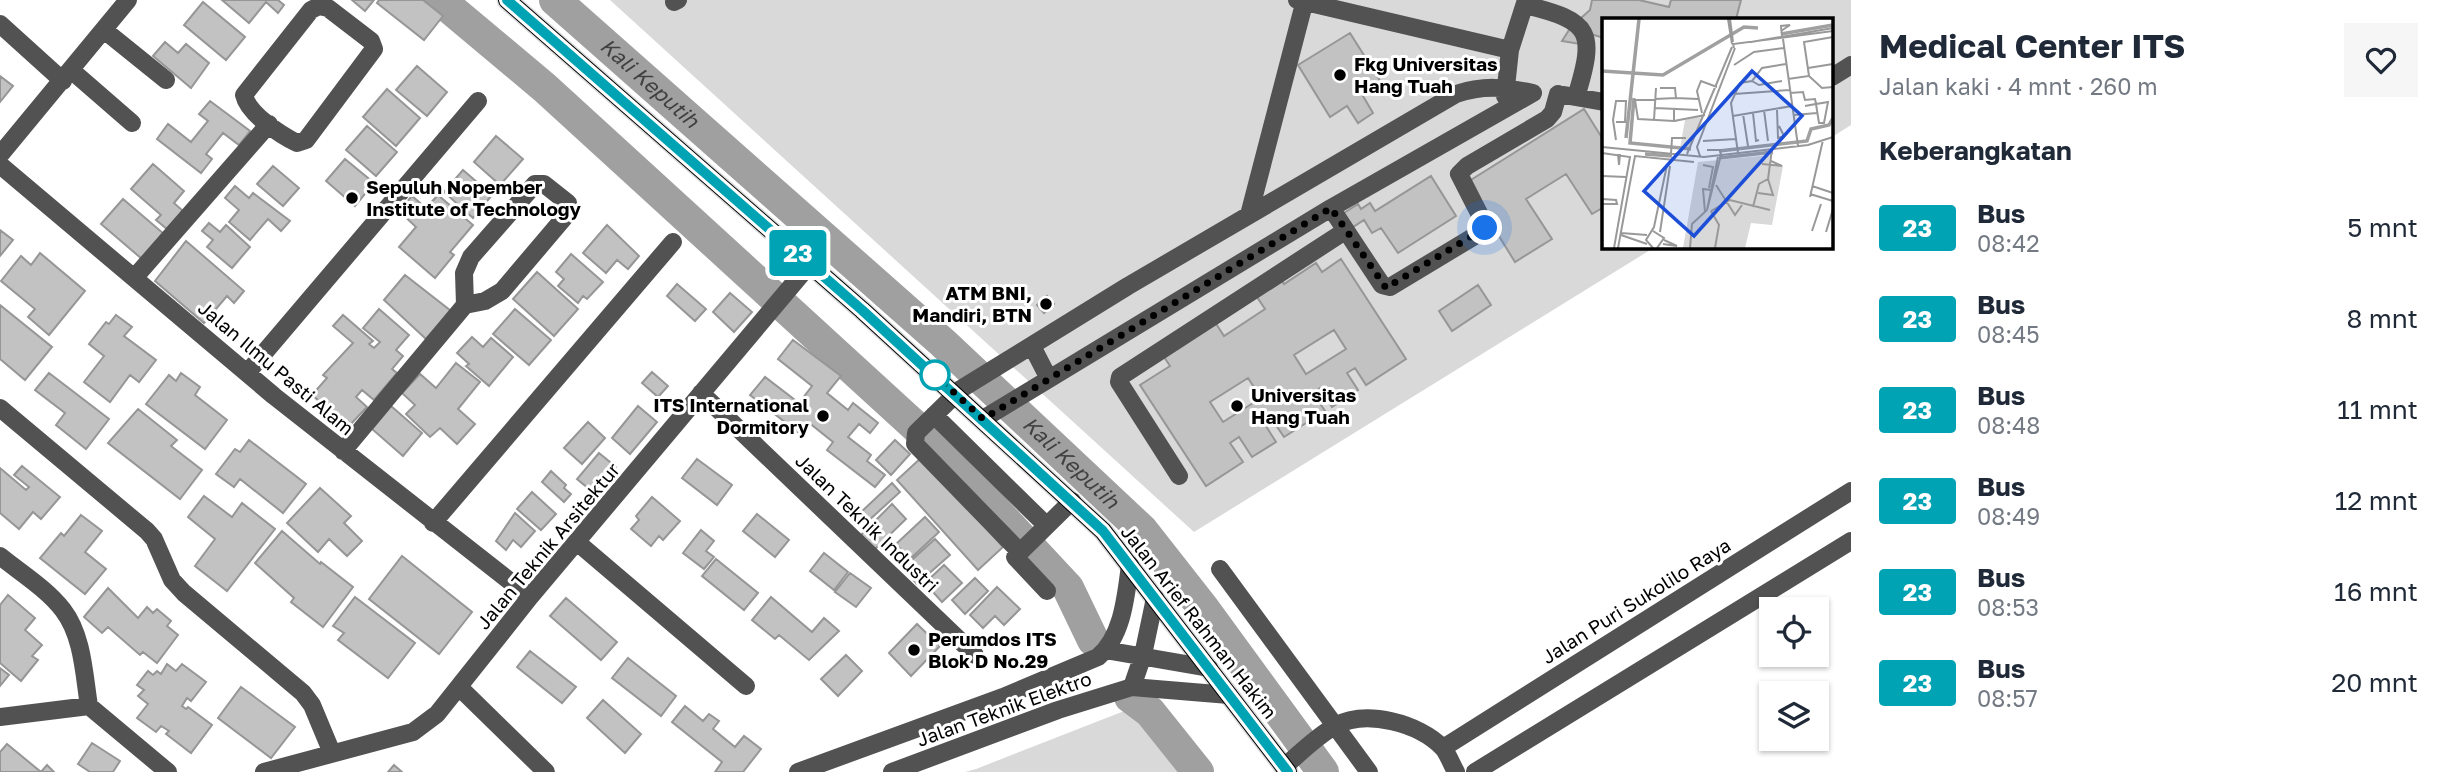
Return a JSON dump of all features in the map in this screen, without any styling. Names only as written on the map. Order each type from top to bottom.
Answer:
[{"type":"main road","name":"Jalan Arief Rahman Hakim","points":[[514,2],[958,391],[1072,501],[1130,565],[1229,695],[1289,765]]},
{"type":"street","points":[[0,155],[128,0]]},
{"type":"street","points":[[1249,215],[1302,1],[1510,50]]},
{"type":"street","points":[[1331,208],[1386,288],[1483,231],[1484,223],[1459,174],[1466,166],[1547,118],[1567,95],[1589,46],[1572,19],[1526,2],[1510,50],[1504,110]]},
{"type":"street","points":[[319,6],[328,8],[372,43],[372,52],[306,140],[294,142],[269,124],[247,103],[245,92],[311,10],[319,6]]},
{"type":"street","points":[[0,24],[132,123]]},
{"type":"street","points":[[104,30],[166,80]]},
{"type":"street","points":[[1834,76],[1851,65]]},
{"type":"street","points":[[1031,539],[915,444],[925,424],[958,391],[1249,215],[1456,94],[1475,88],[1505,87],[1602,102]]},
{"type":"street","points":[[986,417],[1331,208],[1533,93]]},
{"type":"street","points":[[247,373],[478,101]]},
{"type":"street","points":[[135,277],[269,124]]},
{"type":"street","name":"Jalan Ilmu Pasti Alam","points":[[0,165],[247,373],[433,523],[530,597]]},
{"type":"street","points":[[343,451],[465,304],[464,273],[471,257],[535,184],[544,184],[568,203],[569,212],[502,291],[485,301],[465,304]]},
{"type":"street","points":[[1179,476],[1119,382],[1120,376],[1345,231]]},
{"type":"street","points":[[433,523],[673,242]]},
{"type":"street","name":"Jalan Teknik Arsitektur","points":[[264,772],[305,767],[332,753],[413,732],[437,714],[530,597],[810,264]]},
{"type":"street","points":[[1032,346],[1049,379]]},
{"type":"street","name":"Jalan Teknik Industri","points":[[701,393],[975,655]]},
{"type":"street","points":[[0,408],[147,531],[154,539],[172,580],[184,593],[303,693],[312,705],[332,753]]},
{"type":"street","points":[[925,424],[1031,539]]},
{"type":"street","name":"Jalan Puri Sukolilo Raya","points":[[1443,748],[1851,491]]},
{"type":"street","points":[[1047,592],[1016,559],[1031,539],[1072,501]]},
{"type":"street","points":[[1475,772],[1851,541]]},
{"type":"street","points":[[578,543],[746,686]]},
{"type":"street","points":[[0,556],[54,600],[68,617],[77,640],[89,706],[169,772]]},
{"type":"street","name":"Jalan Teknik Elektro","points":[[1105,650],[1123,607],[1130,565]]},
{"type":"street","points":[[1220,569],[1369,772]]},
{"type":"street","points":[[1132,687],[1143,655],[1155,598]]},
{"type":"street","name":"Jalan Teknik Elektro","points":[[798,772],[1071,669],[1105,650],[1209,668]]},
{"type":"street","points":[[459,687],[546,772]]},
{"type":"street","name":"Jalan Teknik Elektro","points":[[895,771],[1058,710],[1132,687],[1229,695]]},
{"type":"street","points":[[0,717],[89,706]]},
{"type":"street","points":[[1289,765],[1320,737],[1353,718],[1380,720],[1417,730],[1443,748],[1456,772]]},
{"type":"street","points":[[886,739],[895,771]]},
{"type":"shaded area","name":"Universitas Hang Tuah","points":[[610,0],[1851,0],[1851,125],[1834,136],[1834,18],[1602,18],[1602,248],[1653,248],[1194,532]]},
{"type":"shaded area","points":[[1137,706],[1188,772],[965,772],[976,769]]},
{"type":"building","points":[[222,0],[278,0],[284,5],[278,13],[266,2],[249,23]]},
{"type":"building","points":[[352,0],[374,0],[365,11]]},
{"type":"building","points":[[379,0],[423,0],[443,16],[424,40],[377,3]]},
{"type":"building","points":[[1592,0],[1639,0],[1669,7],[1671,0],[1741,0],[1736,18],[1602,18],[1602,37],[1594,35],[1586,45],[1562,41],[1571,27],[1590,10]]},
{"type":"building","points":[[203,2],[245,37],[226,60],[184,25]]},
{"type":"building","name":"Fkg Universitas Hang Tuah","points":[[1350,33],[1382,84],[1363,96],[1373,113],[1358,123],[1347,106],[1330,117],[1298,65]]},
{"type":"building","points":[[165,42],[178,53],[186,44],[209,63],[191,88],[153,56]]},
{"type":"building","points":[[417,66],[447,92],[427,116],[396,90]]},
{"type":"building","points":[[0,76],[13,86],[0,102]]},
{"type":"building","points":[[387,89],[420,118],[396,146],[363,117]]},
{"type":"building","points":[[210,101],[250,131],[239,145],[223,133],[206,154],[212,159],[201,173],[157,139],[168,124],[191,142],[208,121],[199,114]]},
{"type":"building","points":[[1584,109],[1602,138],[1602,208],[1592,214],[1566,174],[1526,199],[1552,239],[1515,262],[1466,183]]},
{"type":"building","points":[[367,126],[397,152],[376,176],[346,150]]},
{"type":"building","points":[[496,136],[523,159],[500,185],[474,162]]},
{"type":"building","points":[[345,159],[374,183],[355,206],[326,181]]},
{"type":"building","points":[[153,164],[184,191],[174,203],[183,211],[167,229],[156,220],[161,215],[131,189]]},
{"type":"building","points":[[273,166],[299,188],[283,206],[257,184]]},
{"type":"building","points":[[463,170],[492,195],[473,218],[444,192]]},
{"type":"building","points":[[1431,176],[1456,216],[1398,253],[1381,228],[1372,233],[1364,220],[1353,227],[1344,213],[1358,204],[1361,209],[1370,203],[1375,211]]},
{"type":"building","points":[[235,186],[249,198],[253,193],[290,221],[281,231],[268,219],[250,240],[229,222],[239,210],[225,198]]},
{"type":"building","points":[[438,195],[473,225],[450,252],[454,255],[435,278],[399,247],[416,227],[399,211],[412,196],[426,208]]},
{"type":"building","points":[[123,199],[164,234],[142,259],[101,224]]},
{"type":"building","points":[[209,223],[220,232],[226,225],[250,247],[232,268],[207,247],[213,240],[202,231]]},
{"type":"building","points":[[607,225],[639,256],[628,269],[617,260],[606,273],[583,253]]},
{"type":"building","points":[[0,230],[13,240],[0,256]]},
{"type":"building","points":[[186,241],[244,291],[234,303],[227,296],[204,323],[155,281]]},
{"type":"building","points":[[40,253],[85,291],[49,335],[28,317],[35,309],[1,281],[21,256],[31,265]]},
{"type":"building","points":[[571,254],[603,282],[587,299],[583,296],[578,303],[558,286],[564,279],[556,272]]},
{"type":"building","points":[[1341,259],[1406,359],[1366,385],[1355,368],[1347,373],[1358,390],[1332,407],[1320,388],[1313,393],[1325,411],[1284,437],[1271,418],[1264,423],[1276,442],[1252,457],[1239,437],[1230,443],[1243,462],[1206,486],[1140,385],[1170,366],[1164,357],[1213,319],[1224,336],[1265,309],[1255,294],[1280,278],[1284,284],[1316,263],[1322,272]],"holes":[[[1334,330],[1346,349],[1306,374],[1294,355]],[[1248,378],[1261,398],[1223,422],[1210,402]]]},
{"type":"building","points":[[537,272],[578,309],[554,336],[513,299]]},
{"type":"building","points":[[405,275],[451,311],[426,339],[384,300]]},
{"type":"building","points":[[677,284],[706,309],[695,321],[667,296]]},
{"type":"building","points":[[1478,285],[1491,305],[1452,331],[1439,311]]},
{"type":"building","points":[[730,293],[752,312],[734,332],[713,312]]},
{"type":"building","name":"ATM BNI, Mandiri, BTN","points":[[1047,296],[1054,304],[1044,313],[1037,305]]},
{"type":"building","points":[[0,305],[52,347],[25,380],[0,359]]},
{"type":"building","points":[[379,309],[409,335],[396,350],[403,356],[392,369],[397,373],[374,400],[362,390],[356,397],[367,407],[348,427],[312,395],[327,378],[323,375],[353,343],[333,326],[343,315],[373,341],[369,344],[374,348],[380,342],[363,328]]},
{"type":"building","points":[[515,309],[551,340],[529,365],[493,334]]},
{"type":"building","points":[[116,315],[132,327],[124,336],[156,360],[139,382],[130,375],[110,402],[84,382],[104,356],[89,344],[106,322],[109,324]]},
{"type":"building","points":[[472,337],[483,347],[491,338],[513,357],[489,386],[466,366],[469,364],[457,353]]},
{"type":"building","name":"ITS International Dormitory","points":[[793,340],[841,376],[827,393],[848,410],[853,403],[878,423],[870,433],[859,424],[848,437],[871,455],[867,461],[885,475],[875,487],[827,450],[833,442],[808,422],[799,433],[750,395],[765,377],[799,403],[812,386],[778,359]]},
{"type":"building","points":[[456,363],[480,382],[458,409],[475,424],[457,444],[440,428],[430,437],[406,414],[415,405],[402,393],[420,374],[436,388]]},
{"type":"building","points":[[652,372],[668,386],[658,397],[642,383]]},
{"type":"building","points":[[49,373],[109,419],[86,449],[56,425],[65,413],[35,390]]},
{"type":"building","points":[[181,373],[200,387],[195,395],[227,420],[205,449],[146,404],[169,375],[176,381]]},
{"type":"building","points":[[391,406],[422,433],[403,456],[372,429]]},
{"type":"building","points":[[638,406],[657,422],[630,454],[612,438]]},
{"type":"building","points":[[138,409],[177,440],[171,446],[202,470],[180,499],[108,443]]},
{"type":"building","points":[[588,422],[605,438],[582,464],[564,448]]},
{"type":"building","points":[[249,440],[306,484],[283,513],[240,479],[234,487],[216,474],[235,449],[240,452]]},
{"type":"building","points":[[895,440],[910,454],[891,475],[876,460]]},
{"type":"building","points":[[599,453],[616,467],[594,493],[577,479]]},
{"type":"building","points":[[922,457],[1003,547],[978,570],[897,480]]},
{"type":"building","points":[[697,459],[732,485],[717,505],[682,478]]},
{"type":"building","points":[[22,466],[60,497],[41,519],[33,512],[19,529],[0,513],[0,468],[26,490],[29,487],[14,475]]},
{"type":"building","points":[[551,471],[566,485],[564,488],[571,494],[564,502],[542,482]]},
{"type":"building","points":[[892,483],[900,492],[867,522],[859,514]]},
{"type":"building","points":[[320,488],[351,516],[344,523],[362,541],[347,556],[329,539],[318,552],[287,523]]},
{"type":"building","points":[[532,492],[556,514],[541,530],[517,509]]},
{"type":"building","points":[[204,496],[232,517],[242,503],[275,529],[227,591],[195,566],[215,539],[188,517]]},
{"type":"building","points":[[652,497],[680,521],[663,540],[659,536],[651,546],[631,529],[639,520],[636,516]]},
{"type":"building","points":[[892,504],[906,519],[874,550],[860,536]]},
{"type":"building","points":[[515,513],[535,531],[521,547],[513,540],[506,550],[496,541]]},
{"type":"building","points":[[757,514],[789,540],[775,557],[743,531]]},
{"type":"building","points":[[81,515],[102,531],[85,552],[106,569],[85,594],[40,558],[61,533],[64,536]]},
{"type":"building","points":[[925,517],[939,532],[910,559],[896,544]]},
{"type":"building","points":[[701,530],[714,541],[706,551],[714,557],[704,569],[683,553]]},
{"type":"building","points":[[282,531],[320,564],[321,562],[353,587],[323,627],[291,602],[294,598],[255,563]]},
{"type":"building","points":[[935,539],[950,555],[917,584],[903,568]]},
{"type":"building","points":[[824,553],[848,572],[834,590],[810,571]]},
{"type":"building","points":[[402,556],[472,612],[439,654],[369,599]]},
{"type":"building","points":[[716,559],[758,593],[744,610],[702,576]]},
{"type":"building","points":[[944,565],[962,583],[942,602],[925,583]]},
{"type":"building","points":[[850,573],[871,588],[856,607],[835,592]]},
{"type":"building","points":[[975,578],[988,591],[965,614],[952,600]]},
{"type":"building","points":[[997,587],[1020,609],[1004,625],[995,616],[983,628],[970,615]]},
{"type":"building","points":[[108,588],[138,618],[147,607],[153,613],[157,609],[171,621],[167,626],[178,635],[157,663],[143,652],[140,655],[108,627],[102,633],[84,617]]},
{"type":"building","points":[[8,595],[35,618],[25,630],[42,645],[32,656],[38,660],[21,681],[0,663],[0,605]]},
{"type":"building","points":[[355,597],[415,643],[388,678],[338,640],[344,633],[333,626]]},
{"type":"building","points":[[771,597],[812,632],[824,618],[839,631],[809,660],[779,635],[775,639],[752,620]]},
{"type":"building","points":[[566,598],[617,642],[601,660],[550,616]]},
{"type":"building","name":"Perumdos ITS Blok D No.29","points":[[917,624],[940,646],[911,676],[889,653]]},
{"type":"building","points":[[530,651],[576,687],[562,703],[517,667]]},
{"type":"building","points":[[846,655],[862,671],[838,696],[821,679]]},
{"type":"building","points":[[628,658],[676,696],[661,716],[612,678]]},
{"type":"building","points":[[167,664],[176,671],[182,664],[206,682],[191,701],[187,698],[182,706],[186,709],[188,707],[212,725],[191,753],[166,734],[169,731],[161,726],[156,732],[137,718],[148,704],[138,696],[144,690],[137,685],[148,671],[153,675],[157,671],[161,674]]},
{"type":"building","points":[[0,668],[9,675],[0,686]]},
{"type":"building","points":[[241,687],[295,727],[271,758],[218,718]]},
{"type":"building","points":[[603,700],[641,734],[625,753],[587,718]]},
{"type":"building","points":[[685,706],[703,721],[709,714],[719,721],[713,729],[735,747],[744,736],[761,749],[743,772],[715,772],[722,762],[672,722]]},
{"type":"building","points":[[92,743],[120,761],[113,772],[90,772],[78,764]]},
{"type":"building","points":[[7,744],[41,772],[0,772],[0,752]]},
{"type":"building","points":[[47,765],[54,772],[41,772]]},
{"type":"building","points":[[394,765],[402,772],[388,772]]},
{"type":"waterway","name":"Kali Keputih","points":[[440,0],[545,88],[927,437],[1068,588],[1093,640]]},
{"type":"waterway","name":"Kali Keputih","points":[[555,0],[943,343],[1142,530],[1204,609],[1323,772]]},
{"type":"waterway","name":"Kali Keputih","points":[[1130,697],[1150,712],[1198,772]]},
{"type":"bus line","name":"23","points":[[507,0],[956,393],[1103,531],[1288,772]]},
{"type":"place","name":"Fkg Universitas Hang Tuah","points":[[1340,75]]},
{"type":"place","name":"Sepuluh Nopember Institute of Technology","points":[[352,198]]},
{"type":"place","name":"ATM BNI, Mandiri, BTN","points":[[1046,304]]},
{"type":"place","name":"Universitas Hang Tuah","points":[[1237,406]]},
{"type":"place","name":"ITS International Dormitory","points":[[823,416]]},
{"type":"place","name":"Perumdos ITS Blok D No.29","points":[[914,650]]},
{"type":"route","points":[[935,375],[983,419],[1331,208],[1386,288],[1485,228]]}]
